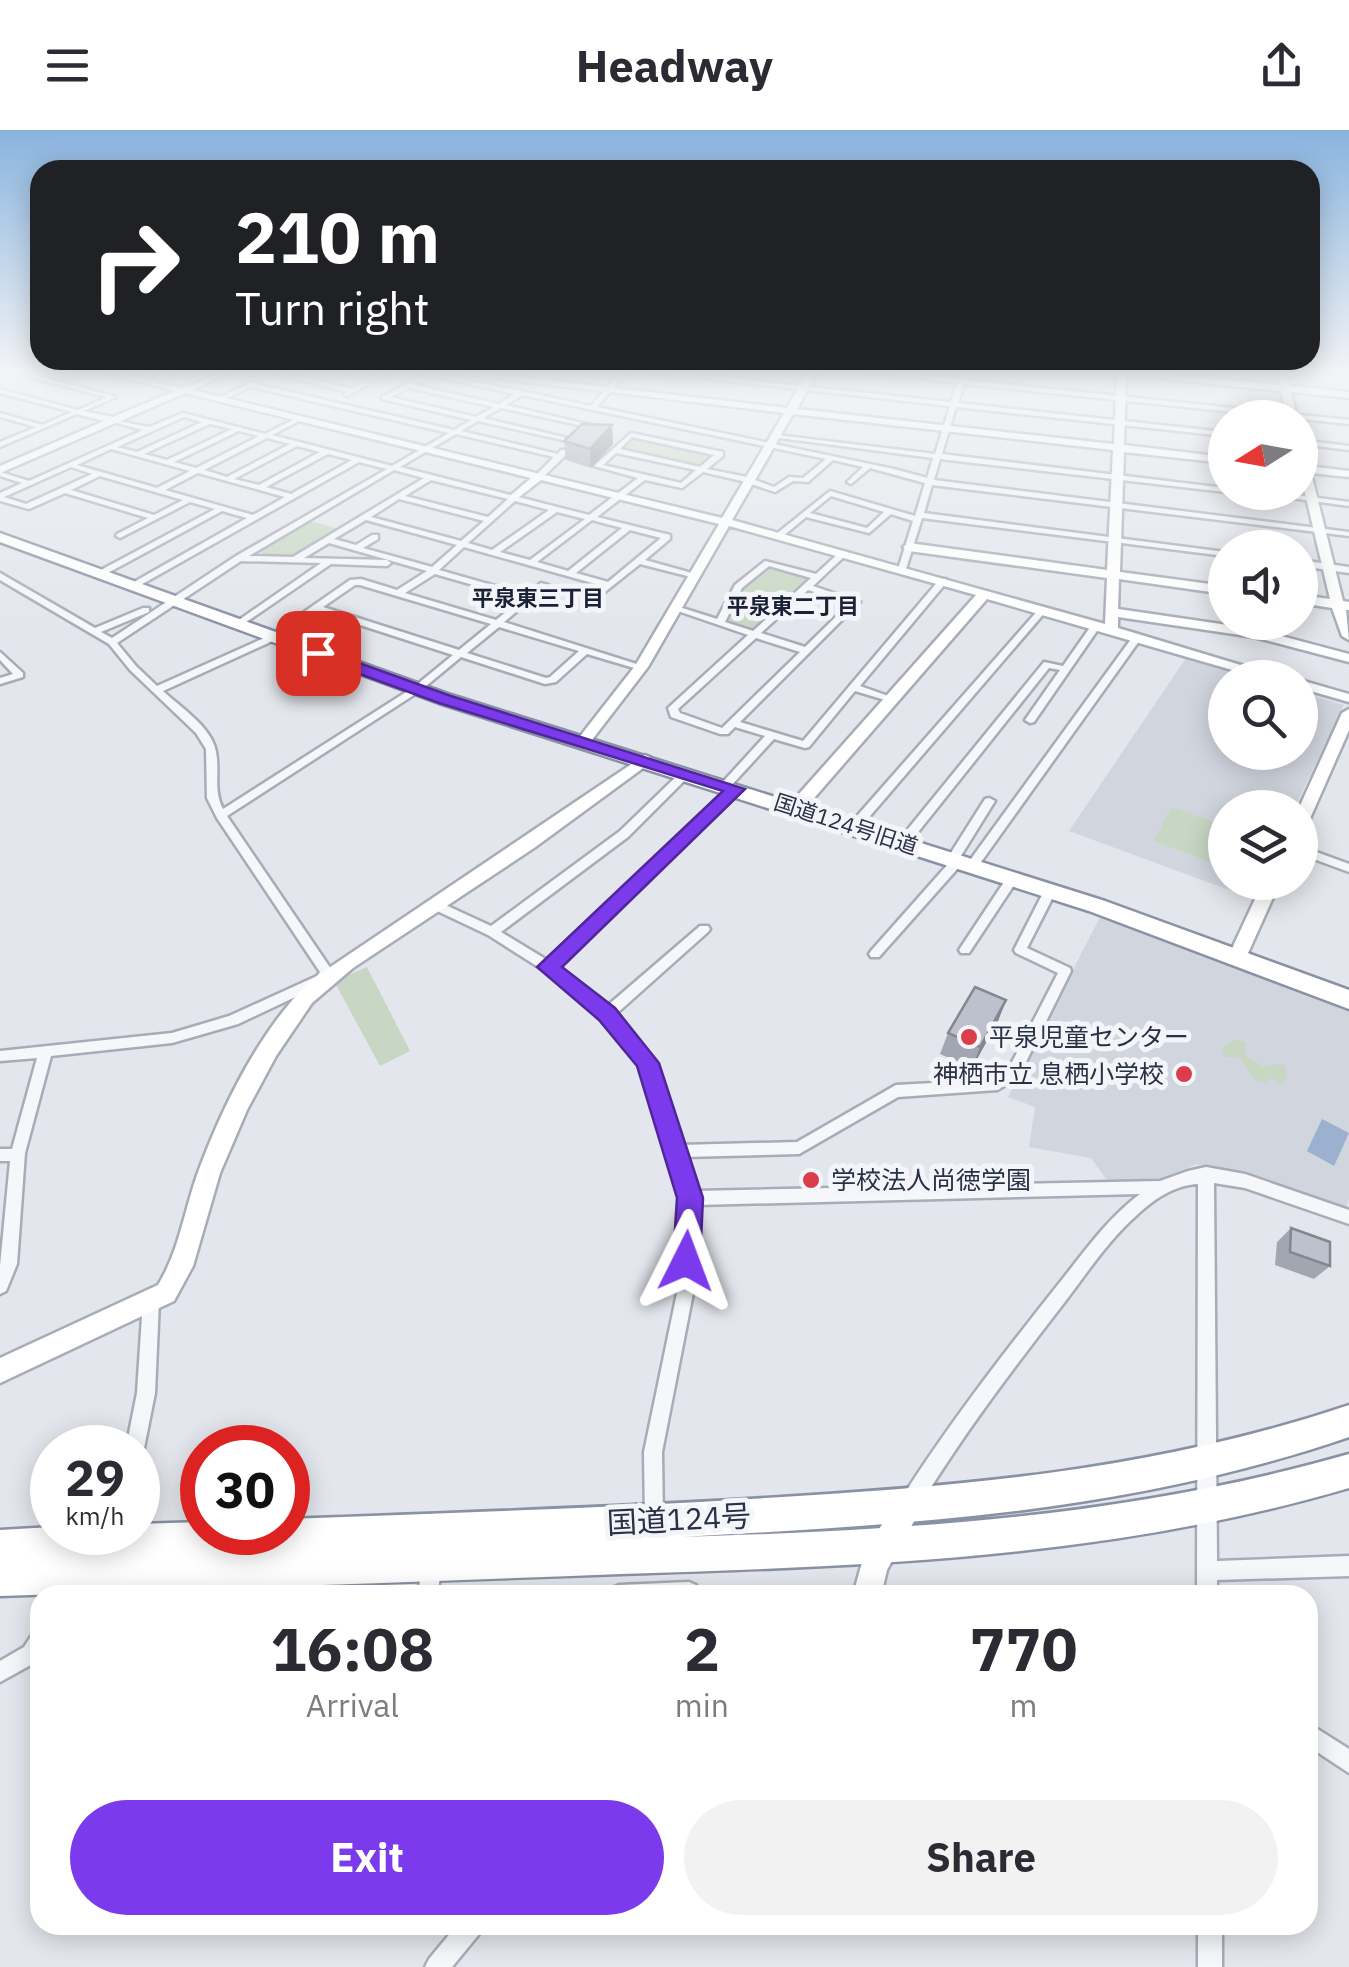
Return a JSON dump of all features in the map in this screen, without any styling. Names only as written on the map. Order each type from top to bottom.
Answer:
[{"type":"highway","name":"国道124号旧道","points":[[0,537],[136,584],[165,604],[239,624],[417,689],[1012,879],[1349,1000]]},
{"type":"highway","name":"国道124号","points":[[160,1536],[654,1522],[992,1502],[1205,1464],[1349,1421]]},
{"type":"highway","name":"国道124号","points":[[0,1578],[73,1584],[430,1578],[680,1552],[882,1548],[1076,1532],[1206,1510],[1349,1471]]},
{"type":"highway","name":"国道124号","points":[[0,1548],[30,1545]]},
{"type":"street","points":[[0,472],[32,458]]},
{"type":"street","points":[[0,497],[85,458]]},
{"type":"street","points":[[152,458],[290,496]]},
{"type":"street","points":[[169,462],[178,458]]},
{"type":"street","points":[[159,490],[223,458]]},
{"type":"street","points":[[228,479],[270,458]]},
{"type":"street","points":[[260,488],[316,458]]},
{"type":"street","points":[[349,458],[667,538],[591,600]]},
{"type":"street","points":[[112,642],[238,558],[411,458]]},
{"type":"street","points":[[463,458],[779,535],[1213,660]]},
{"type":"street","points":[[399,594],[433,571],[557,458]]},
{"type":"street","points":[[606,458],[598,466],[682,486],[716,458]]},
{"type":"street","points":[[648,458],[775,490],[792,479],[805,480],[831,458],[930,481],[1349,534]]},
{"type":"street","points":[[583,742],[641,668],[763,458]]},
{"type":"street","points":[[902,569],[937,458]]},
{"type":"street","points":[[953,458],[1208,488]]},
{"type":"street","points":[[1111,630],[1119,458]]},
{"type":"street","points":[[136,584],[358,460]]},
{"type":"street","points":[[70,465],[254,518]]},
{"type":"street","points":[[851,482],[868,466]]},
{"type":"street","points":[[1318,470],[1349,474]]},
{"type":"street","points":[[0,472],[28,483]]},
{"type":"street","points":[[881,484],[894,472]]},
{"type":"street","points":[[0,497],[26,506],[100,473]]},
{"type":"street","points":[[78,494],[114,477]]},
{"type":"street","points":[[530,564],[644,477]]},
{"type":"street","points":[[296,559],[431,478]]},
{"type":"street","points":[[64,490],[154,517]]},
{"type":"street","points":[[779,535],[830,493],[919,517],[1208,552]]},
{"type":"street","points":[[399,497],[490,520]]},
{"type":"street","points":[[151,546],[120,536],[190,498]]},
{"type":"street","points":[[1318,501],[1349,504]]},
{"type":"street","points":[[493,553],[555,508]]},
{"type":"street","points":[[104,572],[221,509]]},
{"type":"street","points":[[1314,510],[1349,636]]},
{"type":"street","points":[[804,514],[869,531],[889,512]]},
{"type":"street","points":[[364,518],[609,586]]},
{"type":"street","points":[[569,574],[629,528]]},
{"type":"street","points":[[357,548],[376,537]]},
{"type":"street","points":[[328,540],[528,598]]},
{"type":"street","points":[[909,547],[1208,588]]},
{"type":"street","points":[[807,586],[856,602],[724,732],[675,714],[673,708],[754,634],[807,586],[817,577],[844,553]]},
{"type":"street","points":[[238,558],[398,560]]},
{"type":"street","points":[[239,624],[331,560]]},
{"type":"street","points":[[640,561],[694,575]]},
{"type":"street","points":[[720,623],[738,587],[768,562],[817,577]]},
{"type":"street","points":[[1318,566],[1349,570]]},
{"type":"street","points":[[0,576],[112,642],[133,668],[200,731],[211,749],[212,798],[327,972],[293,1014],[254,1074],[209,1174],[177,1277],[166,1293],[0,1371]]},
{"type":"street","points":[[734,722],[805,745],[943,581]]},
{"type":"street","points":[[158,689],[274,638],[353,582],[641,668]]},
{"type":"street","points":[[221,815],[417,689],[544,584]]},
{"type":"street","points":[[796,808],[984,594]]},
{"type":"street","points":[[1318,602],[1343,605]]},
{"type":"street","points":[[96,631],[165,604]]},
{"type":"street","points":[[317,608],[545,681],[553,680],[586,650]]},
{"type":"street","points":[[676,609],[806,651]]},
{"type":"street","points":[[854,827],[1043,610]]},
{"type":"street","points":[[1112,612],[1256,633],[1349,658]]},
{"type":"street","points":[[1030,720],[1096,625]]},
{"type":"street","points":[[875,954],[955,864],[962,863],[1137,638]]},
{"type":"street","points":[[0,655],[20,675],[0,681]]},
{"type":"street","points":[[904,843],[1047,664],[1065,669]]},
{"type":"street","points":[[855,688],[892,699]]},
{"type":"street","points":[[1318,689],[1349,698]]},
{"type":"street","points":[[1315,790],[1349,713]]},
{"type":"street","points":[[548,967],[731,787],[771,736]]},
{"type":"street","points":[[0,1056],[172,1038],[210,1028],[322,979],[546,835],[645,760]]},
{"type":"street","points":[[492,932],[624,834],[686,773]]},
{"type":"street","points":[[962,863],[988,801]]},
{"type":"street","points":[[1318,857],[1349,868]]},
{"type":"street","points":[[965,950],[1012,879]]},
{"type":"street","points":[[676,1151],[799,1148],[896,1091],[992,1086],[1012,1074],[1065,971],[1020,950],[1050,892]]},
{"type":"street","points":[[1237,957],[1264,900]]},
{"type":"street","points":[[437,906],[492,932],[548,967],[607,1014],[647,1063],[690,1198],[685,1293],[654,1452],[654,1522]]},
{"type":"street","points":[[607,1014],[704,930]]},
{"type":"street","points":[[0,1286],[8,1264],[18,1155],[45,1052]]},
{"type":"street","points":[[0,1156],[18,1155]]},
{"type":"street","points":[[1206,1174],[1208,1585]]},
{"type":"street","points":[[869,1585],[882,1548],[932,1465],[980,1398],[1116,1223],[1159,1187],[1180,1176],[1235,1177],[1349,1216]]},
{"type":"street","points":[[690,1198],[1159,1187]]},
{"type":"street","points":[[140,1425],[146,1394],[151,1301]]},
{"type":"street","points":[[680,1552],[687,1585]]},
{"type":"street","points":[[73,1584],[92,1555]]},
{"type":"street","points":[[1208,1571],[1349,1566]]},
{"type":"street","points":[[0,1672],[30,1654]]},
{"type":"street","points":[[1318,1741],[1349,1762]]},
{"type":"street","points":[[437,1967],[464,1935]]},
{"type":"street","points":[[1210,1935],[1210,1967]]},
{"type":"shaded area","points":[[1186,658],[1208,664],[1208,770],[1313,770],[1303,790],[1208,790],[1208,882],[1069,831]]},
{"type":"shaded area","points":[[1318,697],[1344,705],[1318,759]]},
{"type":"shaded area","name":"神栖市立 息栖小学校","points":[[1101,915],[1349,1011],[1349,1199],[1344,1212],[1196,1164],[1157,1183],[1109,1183],[1091,1158],[1029,1147],[1035,1107],[1008,1097]]},
{"type":"green space","points":[[659,458],[712,458],[701,467]]},
{"type":"green space","points":[[311,521],[339,529],[293,557],[264,556],[261,552]]},
{"type":"green space","points":[[772,566],[807,576],[808,580],[754,630],[726,622],[743,587]]},
{"type":"green space","points":[[1171,807],[1208,820],[1208,861],[1154,841]]},
{"type":"green space","points":[[367,967],[410,1051],[380,1066],[334,981]]},
{"type":"green space","points":[[1235,1039],[1246,1043],[1245,1055],[1264,1067],[1283,1063],[1287,1072],[1285,1083],[1279,1085],[1271,1077],[1268,1083],[1255,1081],[1240,1058],[1224,1057],[1222,1049]]},
{"type":"water","points":[[1322,1119],[1349,1133],[1334,1166],[1307,1151]]},
{"type":"building","points":[[975,987],[1006,1000],[980,1047],[948,1033]]},
{"type":"building","points":[[1291,1228],[1330,1242],[1330,1266],[1290,1252]]},
{"type":"place","name":"平泉児童センター","points":[[969,1037]]},
{"type":"place","name":"神栖市立 息栖小学校","points":[[1184,1074]]},
{"type":"place","name":"学校法人尚徳学園","points":[[811,1180]]},
{"type":"district","name":"平泉東三丁目","points":[[538,598]]},
{"type":"district","name":"平泉東二丁目","points":[[793,606]]},
{"type":"route","points":[[318,653],[445,699],[736,789],[548,967],[607,1014],[647,1063],[690,1198],[686,1261]]}]
